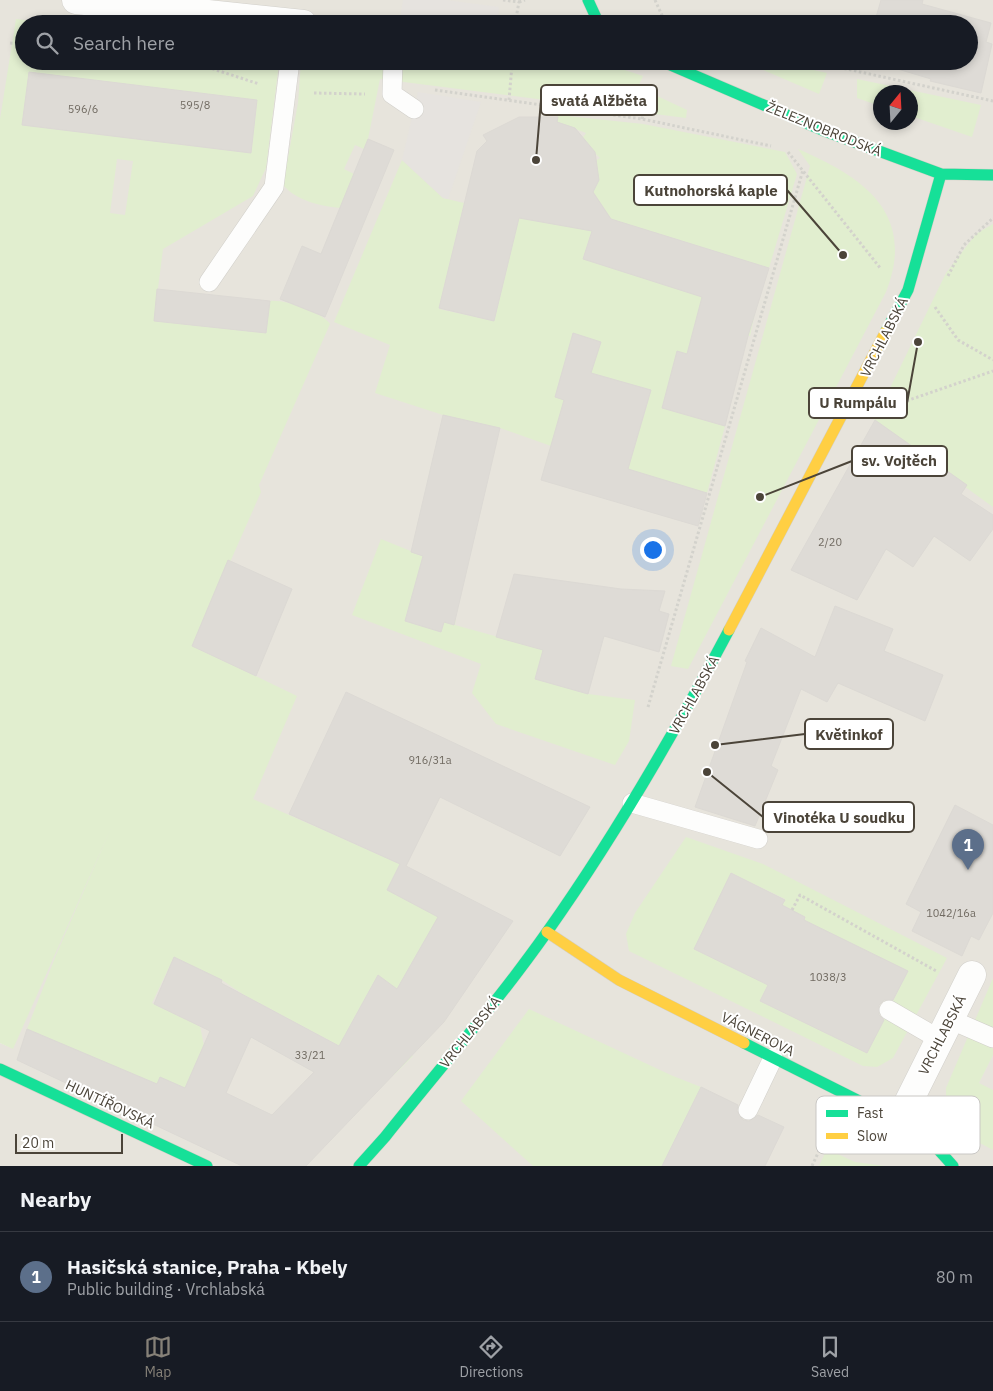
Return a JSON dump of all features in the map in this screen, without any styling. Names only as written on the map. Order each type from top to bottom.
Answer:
[{"type":"street","points":[[76,0],[183,5],[247,15]]},
{"type":"street","points":[[588,0],[595,15]]},
{"type":"street","name":"ŽELEZNOBRODSKÁ","points":[[682,70],[822,130],[941,174],[993,176]]},
{"type":"street","name":"VRCHLABSKÁ","points":[[359,1166],[386,1137],[547,932],[632,803],[698,689],[908,290],[941,174]]},
{"type":"street","name":"VÁGNEROVA","points":[[547,932],[619,980],[848,1096]]},
{"type":"street","name":"VRCHLABSKÁ","points":[[910,1096],[972,975]]},
{"type":"street","name":"HUNTÍŘOVSKÁ","points":[[0,1069],[207,1166]]},
{"type":"street","name":"VÁGNEROVA","points":[[942,1154],[953,1166]]},
{"type":"lane","points":[[209,282],[274,187],[289,70]]},
{"type":"lane","points":[[392,70],[392,94],[414,109]]},
{"type":"lane","points":[[632,803],[758,839]]},
{"type":"lane","points":[[889,1010],[944,1029],[993,1038]]},
{"type":"lane","points":[[748,1110],[773,1058]]},
{"type":"path","points":[[503,0],[519,2],[524,0]]},
{"type":"path","points":[[655,0],[662,15]]},
{"type":"path","points":[[517,15],[519,2]]},
{"type":"path","points":[[10,43],[15,43]]},
{"type":"path","points":[[217,70],[285,93],[371,94],[403,85],[642,119],[776,147]]},
{"type":"path","points":[[509,100],[512,70]]},
{"type":"path","points":[[851,70],[993,101]]},
{"type":"path","points":[[642,119],[655,82]]},
{"type":"path","points":[[786,149],[882,271]]},
{"type":"path","points":[[646,714],[803,170]]},
{"type":"path","points":[[946,280],[964,245],[993,218]]},
{"type":"path","points":[[928,302],[958,340],[993,360]]},
{"type":"path","points":[[880,410],[993,371]]},
{"type":"path","points":[[792,910],[800,896],[945,976]]},
{"type":"path","points":[[812,1166],[818,1154]]},
{"type":"shaded area","points":[[0,0],[993,0],[993,1166],[0,1166],[0,1043],[12,1048],[0,307]]},
{"type":"shaded area","points":[[403,0],[446,0],[499,7],[499,15],[401,15]]},
{"type":"shaded area","points":[[418,92],[481,102],[448,199],[443,198],[402,160]]},
{"type":"green space","points":[[15,25],[15,70],[278,70],[266,168],[253,196],[163,249],[154,320],[266,333],[270,301],[277,301],[293,304],[311,311],[326,319],[330,324],[259,485],[261,492],[193,646],[297,696],[253,799],[400,864],[448,922],[424,941],[396,991],[378,975],[352,1022],[413,1056],[394,1075],[244,995],[222,980],[174,957],[152,1003],[200,1026],[204,1046],[185,1088],[160,1077],[157,1084],[27,1029],[56,955],[112,826],[13,1049],[0,1043],[0,119]],"holes":[[[29,72],[257,100],[251,153],[22,125]],[[117,159],[133,161],[125,215],[110,213]]]},
{"type":"green space","points":[[300,70],[625,70],[643,76],[638,87],[687,110],[686,118],[380,79],[368,139],[364,149],[355,145],[344,169],[354,174],[340,208],[302,199],[283,185],[298,103]]},
{"type":"green space","points":[[763,70],[814,70],[827,73],[819,94]]},
{"type":"green space","points":[[857,79],[886,85],[873,85],[873,104],[857,98]]},
{"type":"green space","points":[[918,92],[981,105],[972,137],[918,118]]},
{"type":"green space","points":[[558,115],[643,124],[785,152],[797,174],[769,268],[611,219],[591,189],[592,163],[600,158],[581,140],[586,133],[557,122]]},
{"type":"green space","points":[[798,149],[844,172],[863,186],[878,201],[889,219],[894,240],[894,264],[886,292],[688,669],[671,666],[810,166]]},
{"type":"green space","points":[[402,160],[443,198],[464,203],[439,309],[494,321],[519,216],[592,231],[583,258],[755,313],[750,336],[696,322],[687,354],[677,351],[672,411],[725,426],[707,493],[551,446],[500,428],[443,415],[375,393],[390,345],[334,322]],"holes":[[[573,333],[600,342],[591,373],[651,390],[642,422],[555,397]]]},
{"type":"green space","points":[[993,224],[993,507],[874,421],[946,273],[976,234]]},
{"type":"green space","points":[[381,539],[423,556],[405,621],[441,632],[446,615],[456,618],[455,625],[523,644],[545,643],[535,679],[588,694],[635,700],[629,741],[615,765],[496,724],[472,693],[481,664],[352,615]]},
{"type":"green space","points":[[686,837],[763,864],[947,958],[893,1058],[877,1067],[863,1066],[629,951],[626,934],[635,913]],"holes":[[[731,873],[785,899],[782,905],[805,917],[804,920],[908,971],[867,1053],[760,1001],[768,985],[694,949]]]},
{"type":"green space","points":[[993,978],[993,1055],[979,1083],[993,1090],[993,1150],[980,1143],[980,1096],[946,1096],[946,1088]]},
{"type":"green space","points":[[529,1009],[673,1076],[701,1087],[662,1166],[533,1166],[461,1101]]},
{"type":"green space","points":[[825,1154],[838,1154],[855,1162],[885,1166],[819,1166]]},
{"type":"building","points":[[881,0],[923,0],[922,4],[962,15],[877,15]]},
{"type":"building","points":[[978,19],[991,23],[986,42],[992,44],[981,93],[930,81],[931,79],[901,70],[978,70]]},
{"type":"building","points":[[29,72],[257,100],[251,153],[22,125]]},
{"type":"building","points":[[519,117],[558,117],[557,122],[575,128],[595,152],[599,180],[593,192],[611,219],[769,268],[748,336],[725,426],[662,408],[677,351],[687,354],[702,297],[583,259],[592,231],[519,218],[494,321],[439,308],[477,151],[487,141],[483,135]]},
{"type":"building","points":[[368,139],[394,150],[325,317],[280,299],[302,246],[321,254]]},
{"type":"building","points":[[157,289],[270,301],[266,333],[154,321]]},
{"type":"building","points":[[573,333],[601,342],[591,373],[651,390],[628,469],[707,493],[698,526],[541,480],[564,400],[555,397]]},
{"type":"building","points":[[443,415],[500,428],[454,625],[444,622],[441,632],[405,621],[423,556],[411,552]]},
{"type":"building","points":[[875,420],[967,485],[961,494],[993,515],[993,529],[970,561],[934,536],[913,567],[886,549],[857,600],[791,570]]},
{"type":"building","points":[[228,560],[292,589],[256,676],[192,646]]},
{"type":"building","points":[[514,574],[621,589],[665,591],[659,611],[669,614],[659,652],[604,636],[588,694],[535,679],[543,650],[496,637]]},
{"type":"building","points":[[835,606],[893,629],[884,651],[943,675],[925,721],[838,683],[827,702],[801,689],[771,766],[778,770],[755,826],[695,807],[747,662],[745,661],[761,628],[815,657]]},
{"type":"building","points":[[346,692],[590,807],[560,856],[440,797],[406,866],[513,921],[444,1022],[306,1166],[242,1166],[17,1060],[27,1029],[157,1084],[160,1077],[185,1088],[210,1031],[154,1004],[174,957],[222,980],[221,983],[339,1046],[378,975],[397,989],[438,917],[387,890],[400,864],[289,814]],"holes":[[[251,1037],[314,1072],[272,1115],[226,1093]]]},
{"type":"building","points":[[955,805],[993,825],[993,913],[979,940],[971,936],[962,956],[912,931],[921,912],[906,904]]},
{"type":"building","points":[[731,873],[785,900],[782,905],[805,917],[804,920],[908,971],[893,1000],[884,1000],[879,1005],[879,1015],[884,1020],[867,1053],[760,1001],[768,985],[694,949]]},
{"type":"building","points":[[701,1087],[738,1105],[737,1111],[743,1120],[749,1121],[758,1115],[784,1127],[765,1166],[662,1166]]},
{"type":"traffic: fast","points":[[588,0],[595,15]]},
{"type":"traffic: fast","points":[[682,70],[822,130],[941,174],[993,175]]},
{"type":"traffic: fast","points":[[886,331],[908,290],[941,174]]},
{"type":"traffic: fast","points":[[359,1166],[385,1137],[488,1010],[572,896],[643,784],[729,630]]},
{"type":"traffic: fast","points":[[744,1043],[849,1096]]},
{"type":"traffic: fast","points":[[0,1069],[207,1166]]},
{"type":"traffic: fast","points":[[942,1154],[953,1166]]},
{"type":"traffic: slow","points":[[729,630],[886,331]]},
{"type":"traffic: slow","points":[[547,932],[619,980],[744,1043]]},
{"type":"place","name":"svatá Alžběta","points":[[536,160]]},
{"type":"place","name":"Kutnohorská kaple","points":[[843,255]]},
{"type":"place","name":"U Rumpálu","points":[[918,342]]},
{"type":"place","name":"sv. Vojtěch","points":[[760,497]]},
{"type":"place","name":"Květinkof","points":[[715,745]]},
{"type":"place","name":"Vinotéka U soudku","points":[[707,772]]},
{"type":"place","name":"Hasičská stanice, Praha - Kbely","points":[[968,870]]}]
